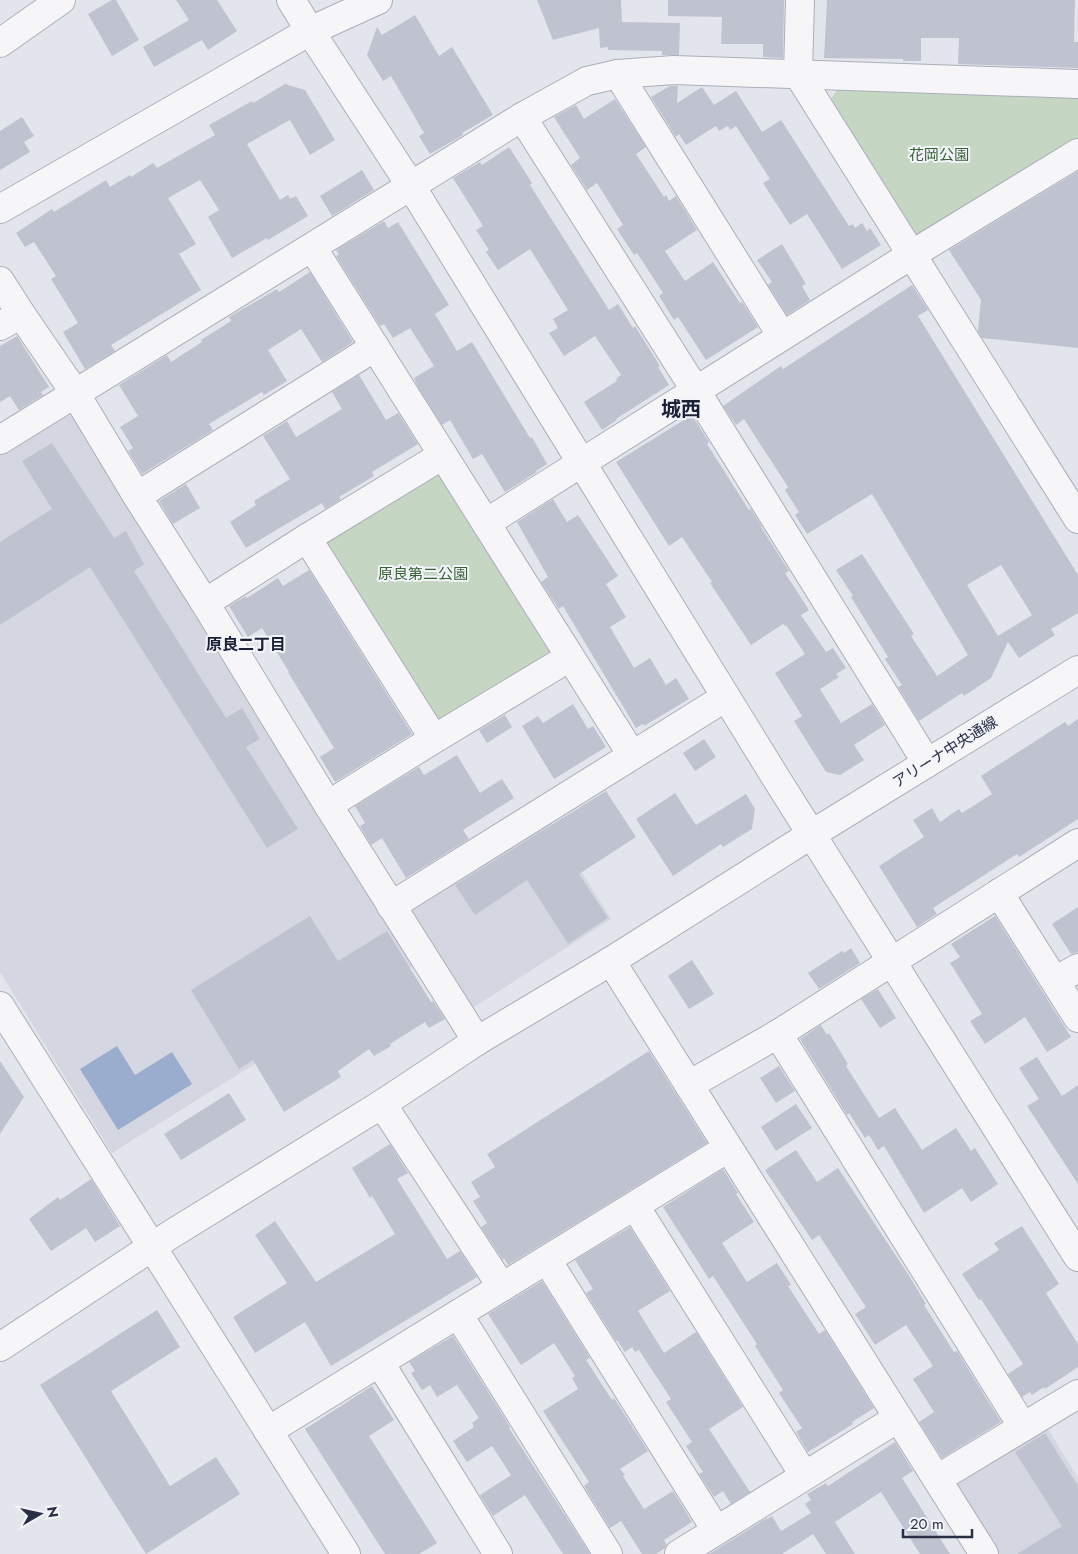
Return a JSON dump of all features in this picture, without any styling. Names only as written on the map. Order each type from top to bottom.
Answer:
[{"type":"street","points":[[0,42],[61,0]]},
{"type":"street","points":[[291,0],[412,186],[726,697],[1078,1258]]},
{"type":"street","points":[[0,208],[310,31],[378,0]]},
{"type":"street","points":[[800,0],[798,74],[1078,519]]},
{"type":"street","points":[[0,440],[522,117],[587,81],[618,74],[674,70],[1078,84]]},
{"type":"street","points":[[618,74],[782,336]]},
{"type":"street","points":[[522,117],[696,391],[926,763]]},
{"type":"street","points":[[486,523],[911,255],[1078,153]]},
{"type":"street","points":[[312,247],[632,755]]},
{"type":"street","points":[[0,281],[10,320],[75,393],[328,805],[477,1041]]},
{"type":"street","points":[[137,496],[375,347]]},
{"type":"street","points":[[205,603],[443,454]]},
{"type":"street","points":[[307,538],[434,739]]},
{"type":"street","points":[[328,805],[570,657]]},
{"type":"street","name":"アリーナ中央通線","points":[[0,1348],[151,1248],[382,1104],[477,1041],[611,961],[1078,670]]},
{"type":"street","points":[[391,906],[726,697]]},
{"type":"street","points":[[689,1085],[778,1034],[1078,843]]},
{"type":"street","points":[[1000,893],[1067,975],[1078,1018]]},
{"type":"street","points":[[611,961],[984,1554]]},
{"type":"street","points":[[0,1006],[151,1248],[346,1554]]},
{"type":"street","points":[[778,1034],[1024,1427]]},
{"type":"street","points":[[382,1104],[502,1287]]},
{"type":"street","points":[[268,1431],[728,1148]]},
{"type":"street","points":[[635,1206],[804,1476]]},
{"type":"street","points":[[547,1260],[716,1530]]},
{"type":"street","points":[[458,1314],[608,1554]]},
{"type":"street","points":[[380,1363],[498,1554]]},
{"type":"street","points":[[937,1479],[1078,1394]]},
{"type":"street","points":[[679,1554],[898,1418]]},
{"type":"shaded area","points":[[59,415],[75,416],[417,963],[112,1153],[0,972],[0,452]]},
{"type":"shaded area","points":[[549,820],[611,919],[471,1009],[414,919],[412,907]]},
{"type":"shaded area","points":[[1046,1426],[1078,1478],[1078,1554],[994,1554],[955,1492],[957,1482]]},
{"type":"green space","name":"花岡公園","points":[[839,86],[1078,95],[1078,145],[914,239],[829,103]]},
{"type":"green space","name":"原良第二公園","points":[[443,470],[552,645],[551,656],[444,724],[431,723],[323,552],[324,537]]},
{"type":"water","points":[[117,1046],[135,1075],[172,1052],[192,1084],[118,1130],[80,1069]]},
{"type":"building","points":[[112,0],[116,0],[139,40],[112,56],[88,14]]},
{"type":"building","points":[[176,0],[217,0],[237,31],[208,50],[202,40],[154,67],[143,47],[189,20]]},
{"type":"building","points":[[537,0],[621,0],[622,22],[680,23],[679,55],[662,55],[662,51],[608,50],[608,47],[600,48],[599,28],[553,40]]},
{"type":"building","points":[[668,0],[784,0],[783,58],[763,57],[763,44],[721,44],[722,17],[668,16]]},
{"type":"building","points":[[827,0],[1075,0],[1074,42],[1078,42],[1078,68],[958,64],[959,38],[921,38],[921,61],[824,58]]},
{"type":"building","points":[[415,15],[439,56],[452,47],[493,115],[430,154],[419,136],[424,133],[391,76],[383,81],[367,55],[377,27],[382,35]]},
{"type":"building","points":[[285,84],[305,90],[335,140],[310,155],[290,120],[247,144],[280,200],[288,195],[290,199],[296,196],[308,216],[268,240],[267,238],[232,258],[208,217],[219,210],[200,180],[168,198],[196,244],[179,254],[201,290],[111,345],[115,351],[85,369],[63,332],[78,323],[51,279],[56,276],[34,242],[25,247],[16,233],[52,209],[54,212],[106,180],[110,187],[130,175],[131,177],[153,163],[157,168],[215,135],[209,125],[252,101],[253,103]]},
{"type":"building","points":[[670,86],[678,86],[677,103],[702,87],[714,105],[736,91],[762,132],[781,120],[849,226],[853,224],[855,228],[862,223],[867,231],[870,228],[881,245],[842,269],[807,214],[790,225],[763,183],[770,179],[736,126],[730,130],[728,126],[719,131],[716,126],[686,145],[679,134],[676,137],[651,97]]},
{"type":"building","points":[[615,99],[646,147],[636,154],[664,197],[666,195],[669,201],[676,196],[697,230],[665,251],[685,281],[713,262],[758,327],[706,360],[678,317],[674,320],[659,296],[663,293],[637,253],[634,255],[617,229],[623,225],[597,183],[587,190],[571,165],[580,158],[554,117],[576,105],[584,119]]},
{"type":"building","points":[[22,117],[34,136],[24,142],[30,152],[0,170],[0,131]]},
{"type":"building","points":[[509,147],[532,183],[530,185],[609,310],[618,304],[633,328],[635,326],[660,366],[658,367],[669,385],[602,430],[584,402],[617,381],[616,379],[621,375],[595,336],[564,356],[549,333],[558,328],[553,319],[568,310],[530,249],[498,270],[486,252],[489,250],[476,230],[483,226],[453,178],[480,162],[482,165]]},
{"type":"building","points":[[362,170],[374,190],[332,216],[320,196]]},
{"type":"building","points":[[1078,171],[1078,348],[982,338],[978,331],[981,300],[949,250]]},
{"type":"building","points":[[384,221],[388,228],[398,222],[449,305],[435,314],[457,351],[472,342],[547,464],[505,492],[482,454],[473,459],[450,420],[442,425],[418,387],[414,378],[434,366],[410,328],[393,338],[384,324],[380,326],[336,256],[339,254],[336,250]]},
{"type":"building","points":[[782,244],[806,284],[802,286],[810,300],[787,315],[768,285],[772,282],[757,260]]},
{"type":"building","points":[[310,272],[353,342],[322,362],[301,329],[268,350],[287,381],[264,395],[262,392],[209,424],[213,430],[142,474],[128,451],[133,448],[120,427],[138,416],[119,385],[167,355],[171,362],[231,321],[229,317],[277,289],[279,292]]},
{"type":"building","points":[[912,285],[928,310],[918,316],[1078,575],[1078,613],[1051,629],[1055,635],[1019,658],[1008,642],[991,678],[964,696],[962,693],[919,721],[898,687],[902,685],[885,659],[888,657],[836,570],[862,554],[914,634],[911,636],[937,676],[968,655],[872,494],[807,534],[795,515],[799,512],[785,490],[788,487],[744,419],[736,425],[723,406],[781,366],[783,369]],"holes":[[[1001,565],[1032,615],[998,636],[967,585]]]},
{"type":"building","points":[[17,336],[49,387],[41,392],[43,395],[19,410],[10,396],[0,402],[0,346]]},
{"type":"building","points":[[359,375],[386,420],[398,413],[418,444],[372,472],[374,476],[339,497],[341,499],[325,509],[322,503],[246,548],[230,522],[256,505],[254,501],[290,479],[263,436],[287,421],[296,437],[342,409],[332,392]]},
{"type":"building","points":[[692,415],[709,442],[707,444],[749,510],[751,509],[789,571],[785,573],[809,610],[801,615],[826,652],[833,648],[846,668],[836,674],[839,677],[820,689],[841,723],[872,704],[885,725],[854,745],[864,760],[840,775],[826,772],[794,721],[802,716],[775,673],[805,654],[786,625],[783,624],[751,645],[682,537],[669,546],[616,462]]},
{"type":"building","points":[[52,443],[114,538],[126,531],[144,564],[134,571],[226,718],[242,708],[260,739],[246,747],[298,829],[267,848],[90,567],[0,625],[0,542],[52,509],[22,461]]},
{"type":"building","points":[[186,484],[200,508],[173,524],[159,501]]},
{"type":"building","points":[[553,499],[567,522],[578,515],[618,576],[606,584],[626,617],[610,627],[634,668],[650,658],[666,685],[676,678],[689,699],[644,726],[643,724],[636,728],[563,606],[559,609],[541,582],[548,577],[517,522]]},
{"type":"building","points":[[309,570],[412,734],[335,782],[320,757],[334,748],[289,672],[262,628],[248,637],[229,606],[246,596],[247,598],[278,578],[283,586]]},
{"type":"building","points":[[573,704],[588,729],[593,726],[606,747],[554,779],[522,726],[538,716],[543,723]]},
{"type":"building","points":[[505,715],[512,727],[487,743],[479,730]]},
{"type":"building","points":[[1078,719],[1078,819],[1019,857],[1017,854],[933,908],[937,914],[917,927],[879,866],[924,837],[913,820],[932,808],[940,822],[959,809],[962,813],[992,794],[981,776],[1065,722],[1068,726]]},
{"type":"building","points":[[704,739],[716,757],[695,771],[683,753]]},
{"type":"building","points":[[457,755],[480,793],[502,779],[514,798],[463,830],[469,839],[406,878],[382,838],[371,845],[360,826],[365,823],[355,806],[419,767],[424,775]]},
{"type":"building","points":[[606,791],[636,837],[579,874],[608,918],[568,944],[527,880],[475,915],[455,885]]},
{"type":"building","points":[[675,793],[696,825],[746,794],[755,809],[752,829],[723,847],[721,844],[673,876],[636,819]]},
{"type":"building","points":[[1078,907],[1078,952],[1071,954],[1052,924]]},
{"type":"building","points":[[310,916],[338,961],[387,931],[431,1002],[433,1001],[445,1019],[429,1028],[425,1022],[374,1056],[369,1049],[338,1071],[341,1077],[284,1112],[253,1060],[239,1069],[191,990]]},
{"type":"building","points":[[995,916],[1071,1037],[1047,1052],[1025,1017],[985,1044],[970,1021],[982,1014],[950,963],[960,957],[951,944]]},
{"type":"building","points":[[851,948],[860,963],[819,989],[808,973],[842,951],[844,953]]},
{"type":"building","points":[[692,960],[714,994],[689,1009],[668,976]]},
{"type":"building","points":[[878,989],[896,1018],[880,1028],[861,999]]},
{"type":"building","points":[[821,1025],[827,1035],[829,1033],[848,1064],[846,1066],[879,1118],[895,1108],[922,1150],[956,1128],[971,1151],[975,1148],[998,1184],[971,1202],[962,1188],[924,1213],[884,1146],[878,1150],[869,1135],[865,1138],[849,1113],[847,1115],[800,1039]]},
{"type":"building","points":[[649,1051],[707,1143],[508,1265],[481,1227],[487,1223],[473,1201],[480,1197],[471,1182],[495,1167],[487,1154]]},
{"type":"building","points":[[1037,1057],[1062,1096],[1078,1085],[1078,1184],[1027,1106],[1039,1099],[1019,1068]]},
{"type":"building","points":[[0,1061],[24,1097],[0,1134]]},
{"type":"building","points":[[779,1066],[795,1091],[776,1103],[760,1078]]},
{"type":"building","points":[[229,1093],[246,1120],[181,1160],[164,1134]]},
{"type":"building","points":[[796,1104],[812,1128],[776,1151],[761,1127]]},
{"type":"building","points":[[390,1144],[408,1173],[397,1179],[447,1259],[460,1251],[477,1277],[331,1366],[305,1322],[255,1353],[233,1317],[287,1283],[255,1235],[275,1221],[316,1282],[395,1234],[352,1168]]},
{"type":"building","points":[[796,1150],[817,1182],[838,1168],[908,1274],[926,1304],[924,1305],[954,1352],[957,1351],[1001,1422],[942,1458],[919,1422],[934,1412],[913,1379],[933,1366],[906,1325],[875,1345],[855,1314],[866,1307],[819,1235],[812,1240],[765,1170]]},
{"type":"building","points":[[723,1169],[754,1222],[722,1243],[747,1282],[777,1263],[791,1285],[788,1286],[819,1334],[825,1330],[874,1408],[852,1422],[853,1424],[808,1452],[796,1432],[802,1428],[779,1393],[783,1390],[755,1346],[757,1344],[713,1276],[709,1279],[663,1207]]},
{"type":"building","points":[[91,1179],[120,1226],[95,1242],[86,1228],[51,1251],[29,1219],[58,1197],[60,1200]]},
{"type":"building","points":[[1022,1226],[1059,1284],[1046,1293],[1078,1344],[1078,1367],[1045,1389],[1044,1387],[1032,1395],[1030,1392],[1022,1397],[1008,1374],[1023,1364],[981,1299],[979,1300],[962,1274],[999,1250],[994,1243]]},
{"type":"building","points":[[630,1227],[670,1291],[638,1311],[664,1353],[696,1332],[743,1407],[709,1429],[750,1492],[731,1504],[723,1491],[714,1497],[699,1474],[703,1472],[686,1446],[692,1442],[666,1402],[671,1399],[639,1350],[635,1352],[632,1347],[625,1352],[586,1293],[593,1289],[575,1260]]},
{"type":"building","points":[[542,1281],[590,1358],[586,1360],[612,1400],[614,1398],[648,1451],[620,1469],[625,1475],[623,1476],[644,1509],[673,1491],[692,1522],[664,1540],[667,1545],[656,1554],[642,1554],[621,1521],[610,1528],[584,1486],[589,1482],[543,1411],[578,1389],[572,1378],[575,1376],[554,1343],[521,1365],[488,1314]]},
{"type":"building","points":[[157,1310],[180,1347],[111,1391],[170,1486],[216,1457],[240,1494],[146,1554],[40,1385]]},
{"type":"building","points":[[453,1336],[509,1428],[590,1554],[563,1554],[525,1495],[493,1516],[480,1495],[511,1475],[492,1446],[467,1462],[453,1441],[474,1427],[472,1423],[479,1418],[457,1385],[437,1397],[430,1385],[422,1390],[411,1373],[415,1371],[409,1362]]},
{"type":"building","points":[[372,1386],[394,1420],[369,1436],[437,1543],[419,1554],[385,1554],[305,1429]]},
{"type":"building","points":[[1045,1433],[1078,1486],[1078,1554],[1017,1554],[1062,1526],[1015,1452]]},
{"type":"building","points":[[895,1442],[913,1471],[902,1478],[950,1554],[920,1554],[881,1492],[835,1522],[855,1554],[826,1554],[813,1534],[782,1554],[709,1554],[767,1518],[772,1516],[781,1531],[811,1513],[805,1504],[811,1500],[807,1494],[826,1483],[828,1486]]},
{"type":"district","name":"城西","points":[[681,409]]},
{"type":"district","name":"原良二丁目","points":[[246,644]]}]
